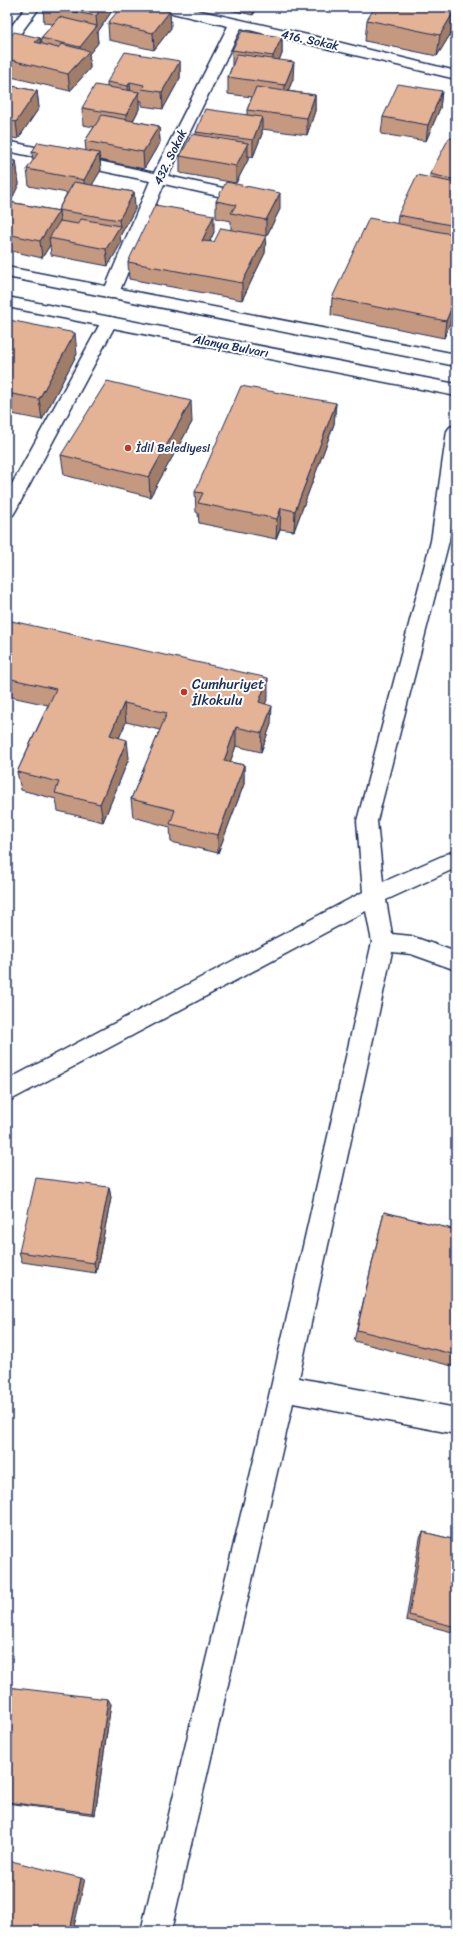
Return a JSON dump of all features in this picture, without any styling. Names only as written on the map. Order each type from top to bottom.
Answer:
[{"type":"street","points":[[7,42],[33,7]]},
{"type":"street","name":"416. Sokak","points":[[164,7],[184,9],[236,24],[321,42],[456,75]]},
{"type":"street","name":"432. Sokak","points":[[111,293],[159,178],[236,24]]},
{"type":"street","points":[[7,146],[227,192]]},
{"type":"street","points":[[7,272],[456,360]]},
{"type":"street","name":"Alanya Bulvarı","points":[[7,302],[456,390]]},
{"type":"street","points":[[7,510],[109,322]]},
{"type":"street","points":[[156,1931],[283,1388],[383,942],[374,896],[367,821],[440,541],[456,431]]},
{"type":"street","points":[[7,1092],[374,896],[456,859]]},
{"type":"street","points":[[383,942],[411,945],[456,961]]},
{"type":"street","points":[[283,1388],[456,1421]]},
{"type":"building","points":[[49,7],[102,7],[96,16]]},
{"type":"building","points":[[121,7],[153,7],[170,11],[153,33],[108,23]]},
{"type":"building","points":[[375,7],[456,8],[440,35],[367,20]]},
{"type":"building","points":[[59,17],[97,26],[80,47],[41,38]]},
{"type":"building","points":[[242,31],[282,37],[273,56],[232,50]]},
{"type":"building","points":[[14,32],[40,38],[35,42],[58,48],[61,44],[89,51],[68,74],[7,59],[7,40]]},
{"type":"building","points":[[125,52],[180,61],[162,92],[142,89],[144,85],[130,82],[128,86],[107,82]]},
{"type":"building","points":[[237,54],[294,62],[285,85],[228,77]]},
{"type":"building","points":[[398,84],[442,91],[428,125],[383,117]]},
{"type":"building","points":[[7,85],[37,91],[16,122],[7,120]]},
{"type":"building","points":[[95,85],[139,92],[126,115],[82,108]]},
{"type":"building","points":[[256,87],[315,95],[307,118],[247,110]]},
{"type":"building","points":[[205,109],[262,117],[253,140],[196,132]]},
{"type":"building","points":[[102,115],[159,126],[143,152],[85,141]]},
{"type":"building","points":[[192,134],[248,143],[236,166],[180,156]]},
{"type":"building","points":[[449,138],[456,139],[456,180],[430,174]]},
{"type":"building","points":[[38,142],[99,153],[84,180],[27,169],[38,153],[32,152]]},
{"type":"building","points":[[7,160],[16,161],[7,179]]},
{"type":"building","points":[[417,175],[456,183],[456,226],[398,215]]},
{"type":"building","points":[[74,182],[134,192],[119,220],[58,210]]},
{"type":"building","points":[[226,182],[280,193],[266,220],[231,213],[236,205],[216,201]]},
{"type":"building","points":[[9,202],[59,211],[40,241],[7,234],[7,206]]},
{"type":"building","points":[[155,205],[214,215],[202,241],[214,242],[221,228],[266,236],[242,283],[128,262]]},
{"type":"building","points":[[369,218],[456,235],[456,297],[446,321],[332,298]]},
{"type":"building","points":[[81,219],[120,226],[106,249],[49,238],[60,221],[78,224]]},
{"type":"building","points":[[9,320],[75,333],[39,399],[7,393],[7,324]]},
{"type":"building","name":"İdil Belediyesi","points":[[107,381],[191,401],[149,477],[61,455]]},
{"type":"building","points":[[241,386],[336,403],[295,511],[281,508],[277,519],[198,503],[203,493],[195,492]]},
{"type":"building","points":[[7,620],[268,678],[259,702],[272,706],[262,733],[236,727],[224,761],[244,765],[218,835],[170,824],[175,810],[131,799],[167,713],[124,703],[110,735],[127,740],[100,804],[55,793],[59,782],[17,772],[56,689],[7,678]]},
{"type":"building","points":[[36,1178],[109,1187],[94,1263],[19,1252]]},
{"type":"building","points":[[384,1212],[456,1230],[456,1355],[357,1330]]},
{"type":"building","points":[[423,1532],[456,1540],[456,1627],[409,1615]]},
{"type":"building","points":[[7,1687],[108,1699],[92,1813],[7,1802]]},
{"type":"building","points":[[7,1860],[81,1878],[70,1931],[7,1931]]},
{"type":"building","points":[[236,1927],[251,1931],[235,1931]]},
{"type":"place","name":"İdil Belediyesi","points":[[128,448]]},
{"type":"place","name":"Cumhuriyet İlkokulu","points":[[184,692]]}]
